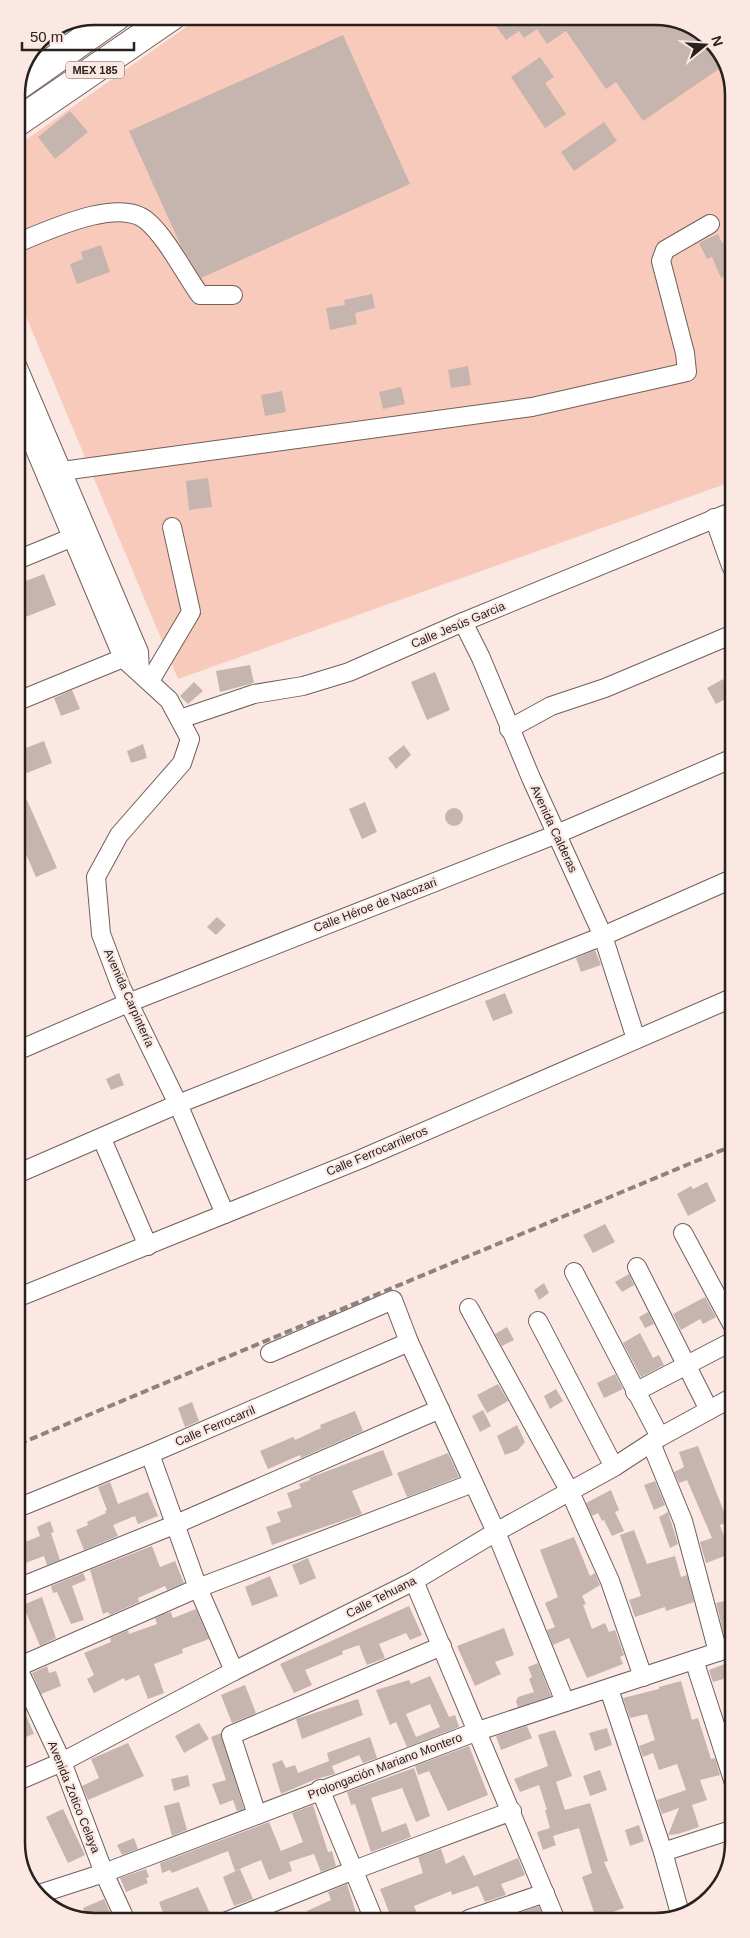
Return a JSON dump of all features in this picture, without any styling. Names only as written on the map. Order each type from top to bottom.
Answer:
[{"type":"main road","name":"MEX 185","points":[[28,75],[59,43],[98,25]]},
{"type":"main road","name":"MEX 185","points":[[25,117],[159,25]]},
{"type":"street","points":[[25,239],[82,218],[128,212],[146,219],[160,234],[200,295],[233,296]]},
{"type":"street","points":[[55,475],[532,407],[687,372],[685,352],[660,262],[665,250],[710,224]]},
{"type":"street","points":[[25,388],[55,475],[131,655],[145,676],[169,700],[180,719]]},
{"type":"street","points":[[25,421],[55,475]]},
{"type":"street","name":"Calle Jesús Garcia","points":[[180,719],[254,694],[303,686],[349,672],[464,622],[725,514]]},
{"type":"street","points":[[714,518],[725,549]]},
{"type":"street","points":[[145,676],[191,612],[172,527]]},
{"type":"street","points":[[25,557],[80,534]]},
{"type":"street","name":"Avenida Calderas","points":[[464,622],[481,658],[509,729],[603,936],[636,1039]]},
{"type":"street","points":[[509,729],[551,706],[605,688],[725,638]]},
{"type":"street","points":[[25,698],[131,655]]},
{"type":"street","name":"Avenida Carpintería","points":[[180,719],[190,739],[182,764],[119,835],[96,877],[101,934],[128,1003],[178,1104],[225,1214]]},
{"type":"street","name":"Calle Héroe de Nacozari","points":[[25,1047],[128,1003],[557,834],[725,762]]},
{"type":"street","points":[[25,1170],[102,1139],[178,1104],[603,936],[725,882]]},
{"type":"street","name":"Calle Ferrocarrileros","points":[[25,1294],[148,1246],[361,1159],[725,1001]]},
{"type":"street","points":[[102,1139],[148,1246]]},
{"type":"street","points":[[683,1233],[725,1313]]},
{"type":"street","points":[[637,1267],[709,1410]]},
{"type":"street","points":[[574,1272],[635,1392],[655,1440],[725,1646]]},
{"type":"street","points":[[270,1353],[393,1300],[409,1342],[496,1532],[565,1702]]},
{"type":"street","points":[[469,1308],[570,1492],[610,1581],[644,1677]]},
{"type":"street","points":[[538,1321],[614,1467]]},
{"type":"street","name":"Calle Ferrocarril","points":[[25,1505],[150,1454],[409,1342]]},
{"type":"street","points":[[635,1392],[725,1346]]},
{"type":"street","name":"Calle Tehuana","points":[[25,1778],[62,1762],[234,1671],[414,1581],[496,1532],[614,1467],[655,1440],[725,1401]]},
{"type":"street","points":[[25,1585],[174,1525],[440,1409]]},
{"type":"street","points":[[150,1454],[198,1588],[234,1671]]},
{"type":"street","points":[[25,1664],[198,1588],[473,1484]]},
{"type":"street","points":[[414,1581],[554,1913]]},
{"type":"street","points":[[257,1815],[231,1734],[442,1646]]},
{"type":"street","name":"Prolongación Mariano Montero","points":[[46,1892],[104,1873],[478,1731],[725,1649]]},
{"type":"street","points":[[694,1660],[725,1755]]},
{"type":"street","name":"Avenida Zotico Celaya","points":[[25,1684],[62,1762],[104,1873],[122,1913]]},
{"type":"street","points":[[608,1689],[663,1852],[679,1909]]},
{"type":"street","points":[[320,1790],[371,1913]]},
{"type":"street","points":[[247,1913],[354,1870],[512,1811]]},
{"type":"street","points":[[663,1852],[725,1832]]},
{"type":"street","points":[[487,1913],[545,1893]]},
{"type":"shaded area","points":[[189,25],[660,25],[682,30],[698,39],[708,49],[718,64],[724,81],[725,484],[178,679],[25,314],[25,140]]},
{"type":"building","points":[[660,25],[673,27],[698,39],[708,49],[720,68],[643,121],[616,82],[606,89],[566,31],[547,44],[537,29],[524,38],[519,31],[506,40],[496,26]]},
{"type":"building","points":[[343,35],[410,184],[201,278],[181,246],[129,131]]},
{"type":"building","points":[[540,57],[554,77],[545,83],[566,114],[545,128],[511,77]]},
{"type":"building","points":[[70,111],[88,132],[55,159],[38,137]]},
{"type":"building","points":[[604,122],[617,141],[574,171],[561,152]]},
{"type":"building","points":[[718,234],[722,243],[725,242],[725,276],[721,278],[712,257],[707,259],[699,243]]},
{"type":"building","points":[[101,245],[110,272],[77,284],[70,264],[83,259],[81,252]]},
{"type":"building","points":[[372,294],[375,308],[355,313],[357,324],[330,330],[326,308],[345,305],[344,300]]},
{"type":"building","points":[[468,366],[471,385],[451,388],[448,370]]},
{"type":"building","points":[[401,387],[405,404],[383,409],[379,392]]},
{"type":"building","points":[[282,391],[286,412],[265,416],[261,395]]},
{"type":"building","points":[[208,478],[212,507],[189,510],[186,481]]},
{"type":"building","points":[[44,574],[56,605],[25,617],[25,581]]},
{"type":"building","points":[[250,665],[254,683],[220,692],[216,671]]},
{"type":"building","points":[[435,672],[450,710],[427,720],[411,682]]},
{"type":"building","points":[[723,679],[725,683],[725,699],[716,704],[707,688]]},
{"type":"building","points":[[194,682],[203,691],[188,704],[180,696]]},
{"type":"building","points":[[72,690],[80,709],[61,716],[54,698]]},
{"type":"building","points":[[44,741],[52,763],[27,773],[25,768],[25,748]]},
{"type":"building","points":[[143,744],[147,758],[131,763],[127,751]]},
{"type":"building","points":[[404,745],[411,755],[396,769],[388,758]]},
{"type":"building","points":[[27,800],[57,868],[36,877],[25,852],[25,801]]},
{"type":"building","points":[[365,802],[377,832],[362,839],[349,809]]},
{"type":"building","points":[[454,808],[460,811],[463,817],[460,823],[454,826],[448,823],[445,817],[448,811]]},
{"type":"building","points":[[217,917],[226,925],[216,935],[207,927]]},
{"type":"building","points":[[595,950],[601,965],[581,972],[576,958]]},
{"type":"building","points":[[505,993],[513,1013],[493,1021],[485,1001]]},
{"type":"building","points":[[119,1073],[124,1085],[111,1090],[106,1079]]},
{"type":"building","points":[[707,1182],[716,1201],[688,1216],[677,1194],[691,1186],[693,1189]]},
{"type":"building","points":[[605,1224],[615,1242],[593,1253],[583,1235]]},
{"type":"building","points":[[629,1274],[634,1285],[622,1292],[615,1282]]},
{"type":"building","points":[[544,1283],[549,1293],[539,1300],[534,1290]]},
{"type":"building","points":[[705,1297],[716,1317],[703,1324],[700,1319],[681,1330],[673,1314]]},
{"type":"building","points":[[648,1312],[654,1324],[645,1328],[639,1317]]},
{"type":"building","points":[[507,1327],[514,1340],[502,1346],[495,1334]]},
{"type":"building","points":[[640,1333],[653,1358],[659,1355],[664,1365],[641,1377],[623,1343]]},
{"type":"building","points":[[615,1374],[623,1389],[604,1398],[597,1383]]},
{"type":"building","points":[[498,1384],[508,1401],[487,1413],[477,1395]]},
{"type":"building","points":[[556,1389],[563,1401],[550,1409],[544,1396]]},
{"type":"building","points":[[192,1402],[199,1421],[185,1427],[178,1408]]},
{"type":"building","points":[[483,1410],[491,1426],[480,1432],[472,1416]]},
{"type":"building","points":[[355,1411],[363,1431],[301,1458],[300,1455],[268,1469],[260,1451],[293,1437],[295,1440],[321,1428],[320,1425]]},
{"type":"building","points":[[517,1425],[525,1442],[518,1450],[505,1455],[497,1436]]},
{"type":"building","points":[[698,1446],[725,1514],[725,1523],[720,1525],[725,1540],[725,1556],[706,1563],[700,1542],[712,1538],[687,1480],[679,1483],[674,1472],[684,1467],[679,1452]]},
{"type":"building","points":[[383,1450],[393,1475],[352,1491],[362,1514],[272,1545],[266,1527],[281,1522],[277,1512],[292,1507],[287,1493],[301,1488],[299,1484],[310,1480],[309,1478]]},
{"type":"building","points":[[448,1453],[459,1477],[407,1497],[397,1473]]},
{"type":"building","points":[[655,1481],[665,1505],[654,1510],[644,1485]]},
{"type":"building","points":[[110,1482],[118,1504],[148,1492],[158,1516],[138,1524],[135,1516],[113,1525],[118,1536],[84,1550],[76,1530],[88,1525],[87,1522],[106,1513],[105,1511],[107,1510],[98,1487]]},
{"type":"building","points":[[611,1490],[619,1510],[615,1512],[624,1531],[612,1536],[604,1520],[602,1521],[598,1513],[592,1516],[586,1503]]},
{"type":"building","points":[[668,1512],[678,1544],[670,1548],[659,1517]]},
{"type":"building","points":[[50,1521],[54,1532],[51,1533],[60,1560],[47,1565],[44,1556],[25,1563],[25,1542],[40,1536],[37,1527]]},
{"type":"building","points":[[634,1530],[647,1564],[675,1556],[681,1577],[687,1575],[694,1602],[666,1611],[665,1607],[635,1617],[629,1600],[641,1596],[620,1535]]},
{"type":"building","points":[[574,1537],[590,1576],[595,1573],[600,1585],[582,1596],[586,1604],[583,1605],[592,1629],[605,1623],[609,1632],[615,1630],[624,1655],[620,1657],[623,1664],[587,1678],[569,1638],[553,1645],[547,1630],[555,1627],[545,1603],[558,1597],[540,1550]]},
{"type":"building","points":[[152,1546],[160,1567],[175,1561],[184,1583],[167,1590],[165,1586],[138,1598],[139,1602],[110,1615],[108,1612],[103,1614],[90,1570]]},
{"type":"building","points":[[308,1558],[316,1578],[300,1585],[292,1565]]},
{"type":"building","points":[[83,1573],[86,1580],[72,1586],[84,1620],[71,1624],[57,1592],[53,1593],[51,1586]]},
{"type":"building","points":[[270,1576],[278,1596],[252,1606],[245,1587]]},
{"type":"building","points":[[42,1597],[56,1638],[40,1646],[25,1610],[25,1604]]},
{"type":"building","points":[[725,1601],[725,1634],[724,1634],[716,1603]]},
{"type":"building","points":[[409,1606],[422,1635],[410,1640],[406,1633],[379,1644],[385,1658],[367,1665],[359,1645],[342,1651],[343,1654],[305,1670],[312,1685],[294,1693],[280,1664]]},
{"type":"building","points":[[196,1609],[209,1639],[182,1649],[183,1653],[154,1664],[164,1693],[148,1699],[139,1675],[125,1681],[124,1678],[94,1693],[87,1679],[94,1675],[84,1653],[111,1642],[110,1638],[128,1630],[129,1634],[157,1624],[155,1618],[164,1614],[171,1612],[173,1618]]},
{"type":"building","points":[[504,1628],[514,1655],[495,1662],[501,1674],[475,1686],[457,1646]]},
{"type":"building","points":[[538,1663],[551,1696],[518,1707],[516,1701],[518,1697],[534,1692],[529,1679],[532,1677],[528,1667]]},
{"type":"building","points":[[725,1664],[725,1678],[713,1682],[709,1670]]},
{"type":"building","points":[[47,1666],[49,1673],[56,1671],[61,1686],[41,1694],[32,1673]]},
{"type":"building","points":[[430,1676],[449,1717],[455,1715],[459,1727],[407,1747],[396,1722],[390,1725],[376,1690],[409,1680],[411,1684]],"holes":[[[430,1704],[440,1727],[416,1737],[406,1714]]]},
{"type":"building","points":[[681,1681],[692,1720],[698,1718],[711,1759],[715,1758],[720,1775],[700,1780],[707,1800],[692,1805],[699,1827],[678,1834],[668,1835],[679,1808],[662,1814],[657,1800],[686,1790],[677,1764],[659,1770],[653,1753],[643,1757],[639,1746],[655,1740],[647,1714],[630,1718],[623,1698]]},
{"type":"building","points":[[245,1685],[256,1713],[232,1723],[221,1695]]},
{"type":"building","points":[[358,1699],[363,1715],[302,1739],[296,1719]]},
{"type":"building","points":[[25,1713],[34,1734],[25,1737]]},
{"type":"building","points":[[199,1723],[209,1739],[184,1753],[175,1736]]},
{"type":"building","points":[[527,1726],[532,1738],[501,1750],[496,1736]]},
{"type":"building","points":[[607,1728],[612,1745],[595,1751],[589,1733]]},
{"type":"building","points":[[555,1730],[572,1776],[556,1782],[565,1810],[590,1803],[608,1861],[604,1862],[624,1908],[610,1913],[594,1913],[582,1877],[592,1873],[579,1828],[553,1836],[556,1845],[543,1850],[537,1832],[550,1828],[545,1810],[547,1810],[539,1785],[520,1792],[514,1779],[548,1766],[538,1735]]},
{"type":"building","points":[[221,1733],[244,1809],[237,1811],[233,1800],[220,1805],[212,1784],[226,1780],[211,1737]]},
{"type":"building","points":[[370,1737],[377,1758],[363,1763],[359,1755],[332,1766],[335,1774],[316,1779],[281,1794],[272,1764],[282,1760],[286,1768],[295,1765],[298,1773],[329,1761],[327,1753]]},
{"type":"building","points":[[128,1743],[144,1776],[88,1800],[82,1786],[99,1778],[91,1759]]},
{"type":"building","points":[[469,1746],[488,1795],[448,1811],[429,1771],[418,1775],[415,1766]]},
{"type":"building","points":[[414,1768],[430,1816],[416,1822],[402,1788],[371,1798],[382,1832],[406,1823],[411,1837],[371,1852],[355,1804],[351,1805],[347,1792]]},
{"type":"building","points":[[600,1770],[607,1790],[590,1796],[583,1776]]},
{"type":"building","points":[[188,1775],[190,1786],[174,1791],[171,1779]]},
{"type":"building","points":[[179,1802],[187,1830],[172,1836],[164,1806]]},
{"type":"building","points":[[313,1805],[328,1852],[332,1851],[336,1866],[321,1872],[314,1854],[289,1862],[292,1871],[269,1880],[261,1860],[235,1871],[228,1851],[172,1873],[170,1870],[162,1873],[160,1863],[269,1822],[281,1851],[303,1842],[292,1813]]},
{"type":"building","points":[[63,1809],[85,1855],[68,1863],[46,1817]]},
{"type":"building","points":[[639,1825],[644,1841],[630,1846],[625,1830]]},
{"type":"building","points":[[134,1838],[138,1849],[122,1855],[117,1845]]},
{"type":"building","points":[[441,1849],[446,1864],[464,1855],[474,1876],[518,1858],[525,1875],[501,1884],[506,1895],[485,1902],[478,1886],[452,1895],[451,1891],[414,1906],[417,1913],[389,1913],[380,1889],[423,1873],[418,1857]]},
{"type":"building","points":[[146,1869],[149,1877],[146,1878],[148,1883],[126,1892],[120,1878]]},
{"type":"building","points":[[240,1869],[253,1899],[234,1906],[223,1877]]},
{"type":"building","points":[[347,1884],[356,1913],[308,1913],[307,1911],[331,1900],[328,1892]]},
{"type":"building","points":[[198,1887],[210,1913],[163,1913],[159,1902]]},
{"type":"building","points":[[104,1899],[110,1913],[85,1912],[83,1908]]},
{"type":"building","points":[[539,1906],[542,1913],[519,1913]]},
{"type":"railway","points":[[25,1441],[725,1149]]}]
